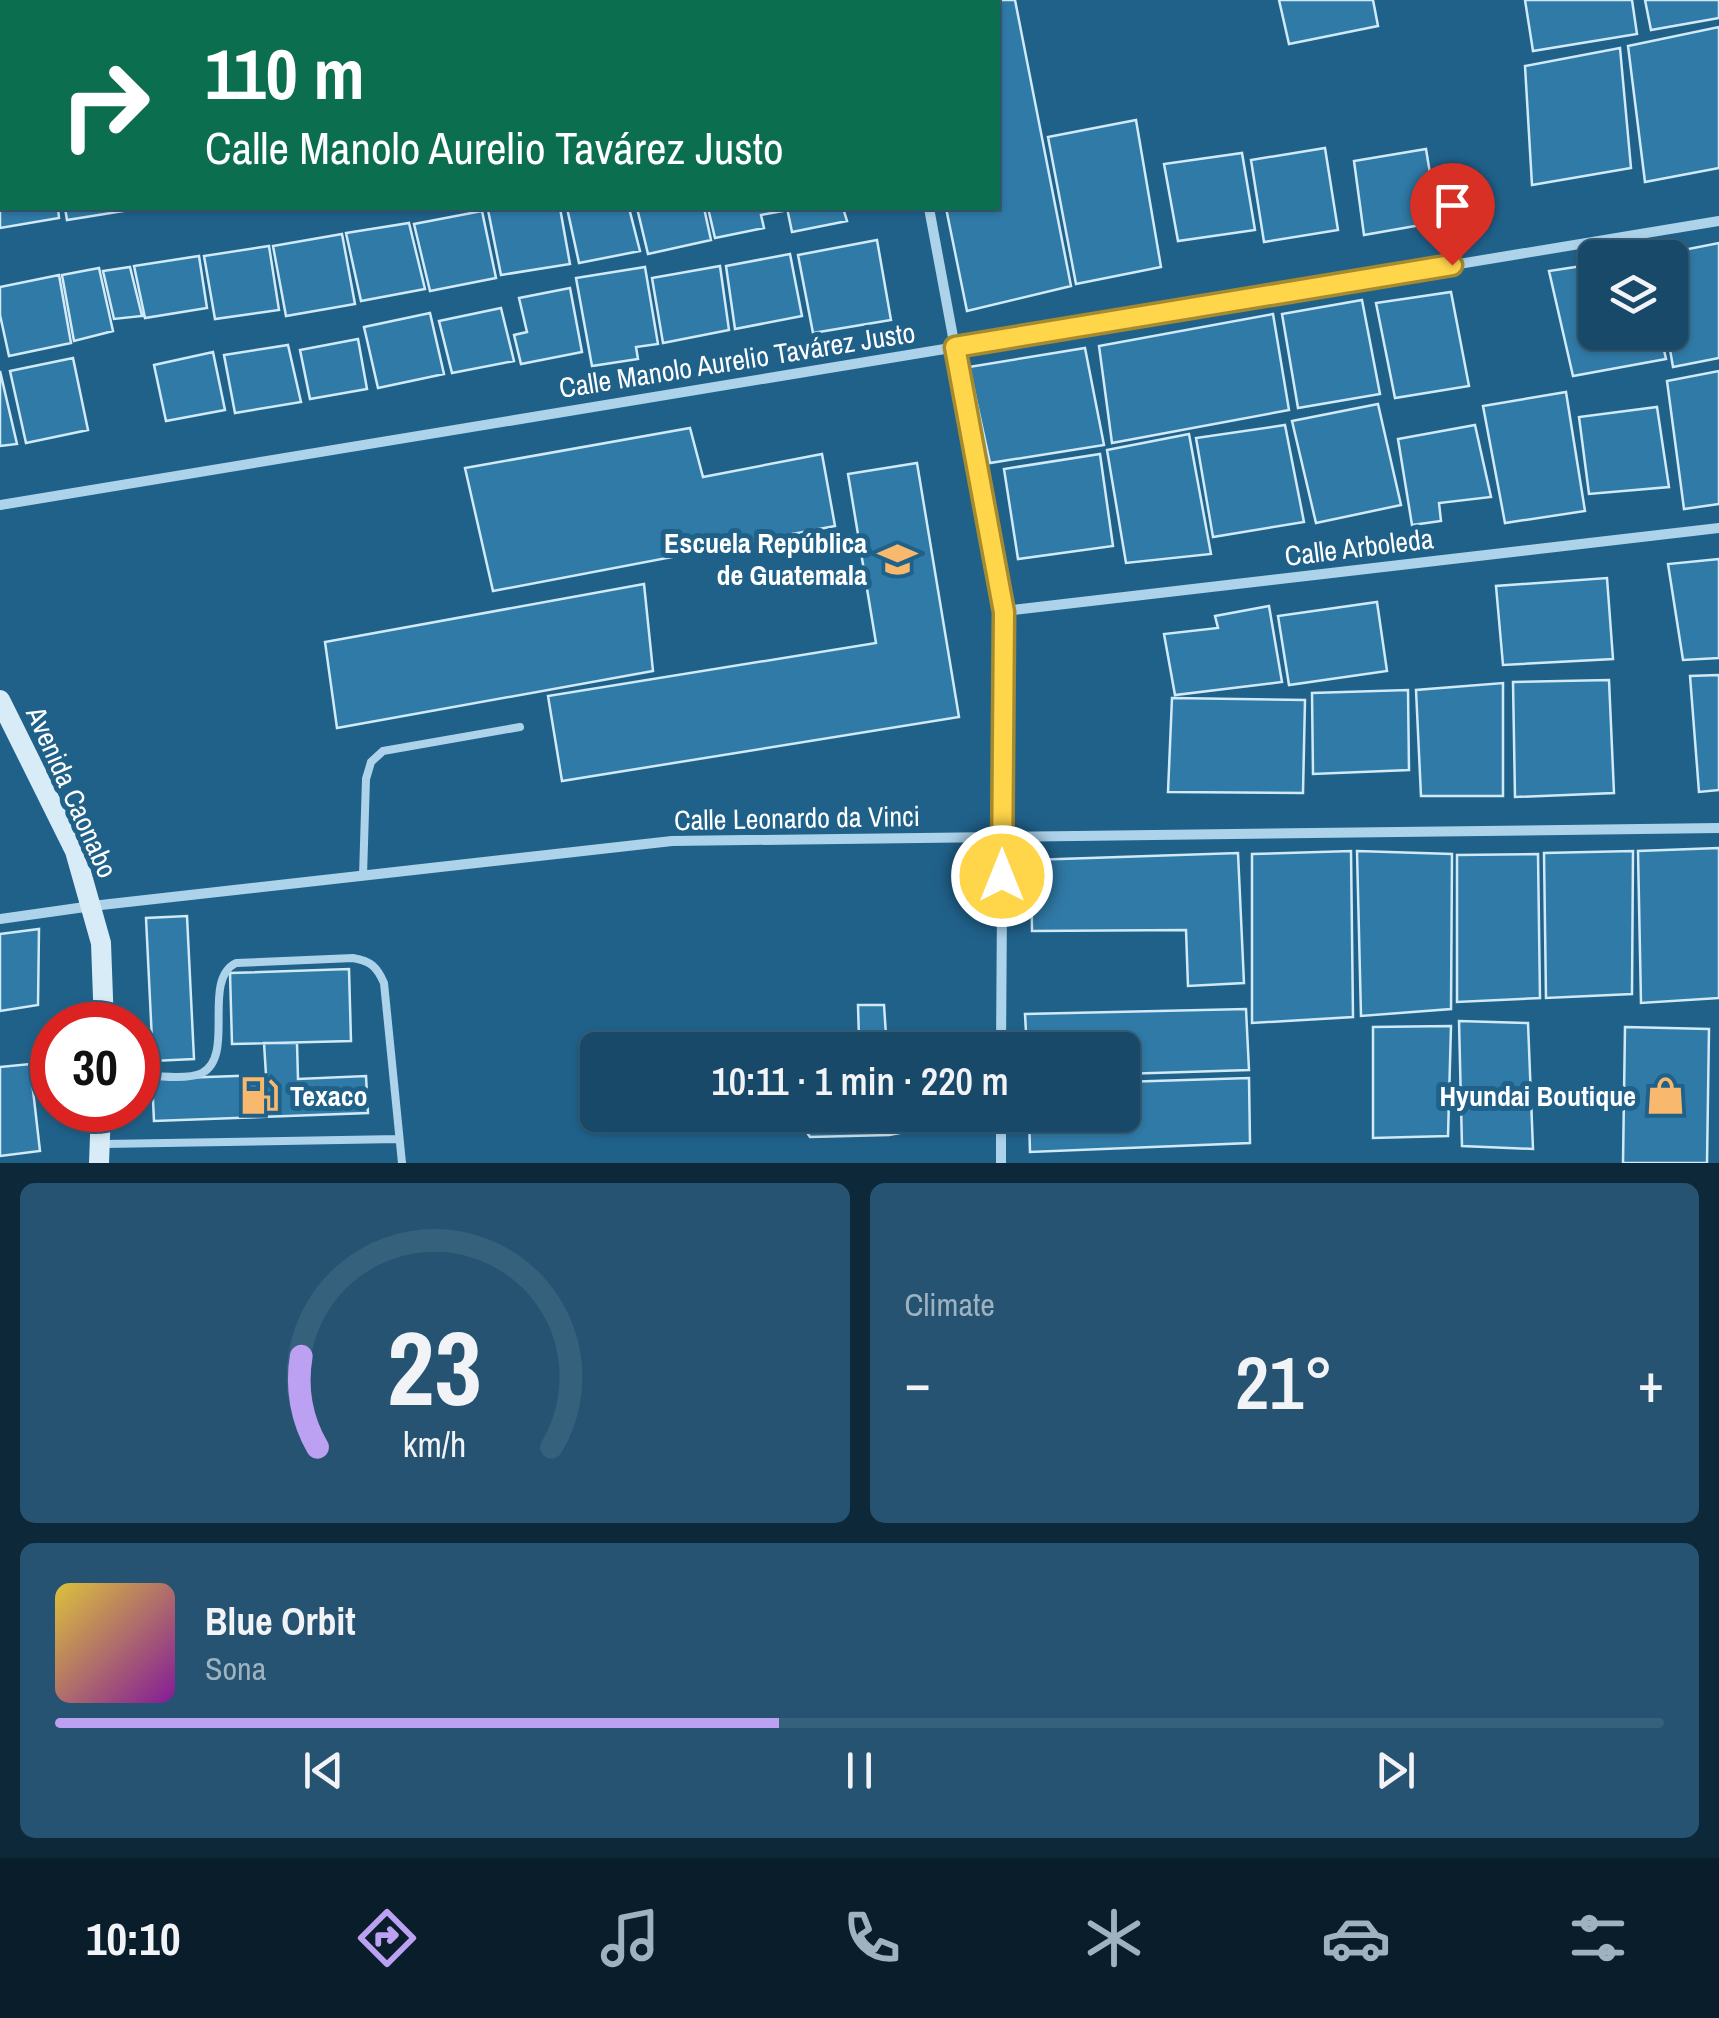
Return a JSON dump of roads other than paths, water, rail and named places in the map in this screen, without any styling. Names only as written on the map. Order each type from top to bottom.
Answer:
[{"type":"street","points":[[928,210],[1004,612],[1001,1032]]},
{"type":"street","name":"Calle Manolo Aurelio Tavárez Justo","points":[[0,505],[1719,221]]},
{"type":"street","name":"Calle Arboleda","points":[[1004,612],[1719,528]]},
{"type":"street","name":"Avenida Caonabo","points":[[0,700],[75,851],[101,943],[103,1002]]},
{"type":"street","name":"Calle Leonardo da Vinci","points":[[0,919],[672,841],[1719,828]]},
{"type":"street","points":[[1001,1132],[1001,1163]]},
{"type":"lane","points":[[363,876],[366,779],[371,762],[383,751],[520,727]]},
{"type":"lane","points":[[160,1076],[190,1076],[202,1072],[214,1060],[221,985],[230,965],[367,960],[378,968],[384,983],[402,1163]]},
{"type":"lane","points":[[99,1154],[400,1140]]},
{"type":"place","name":"Escuela República de Guatemala","points":[[897,559]]},
{"type":"place","name":"Texaco","points":[[260,1096]]},
{"type":"place","name":"Hyundai Boutique","points":[[1666,1096]]}]
